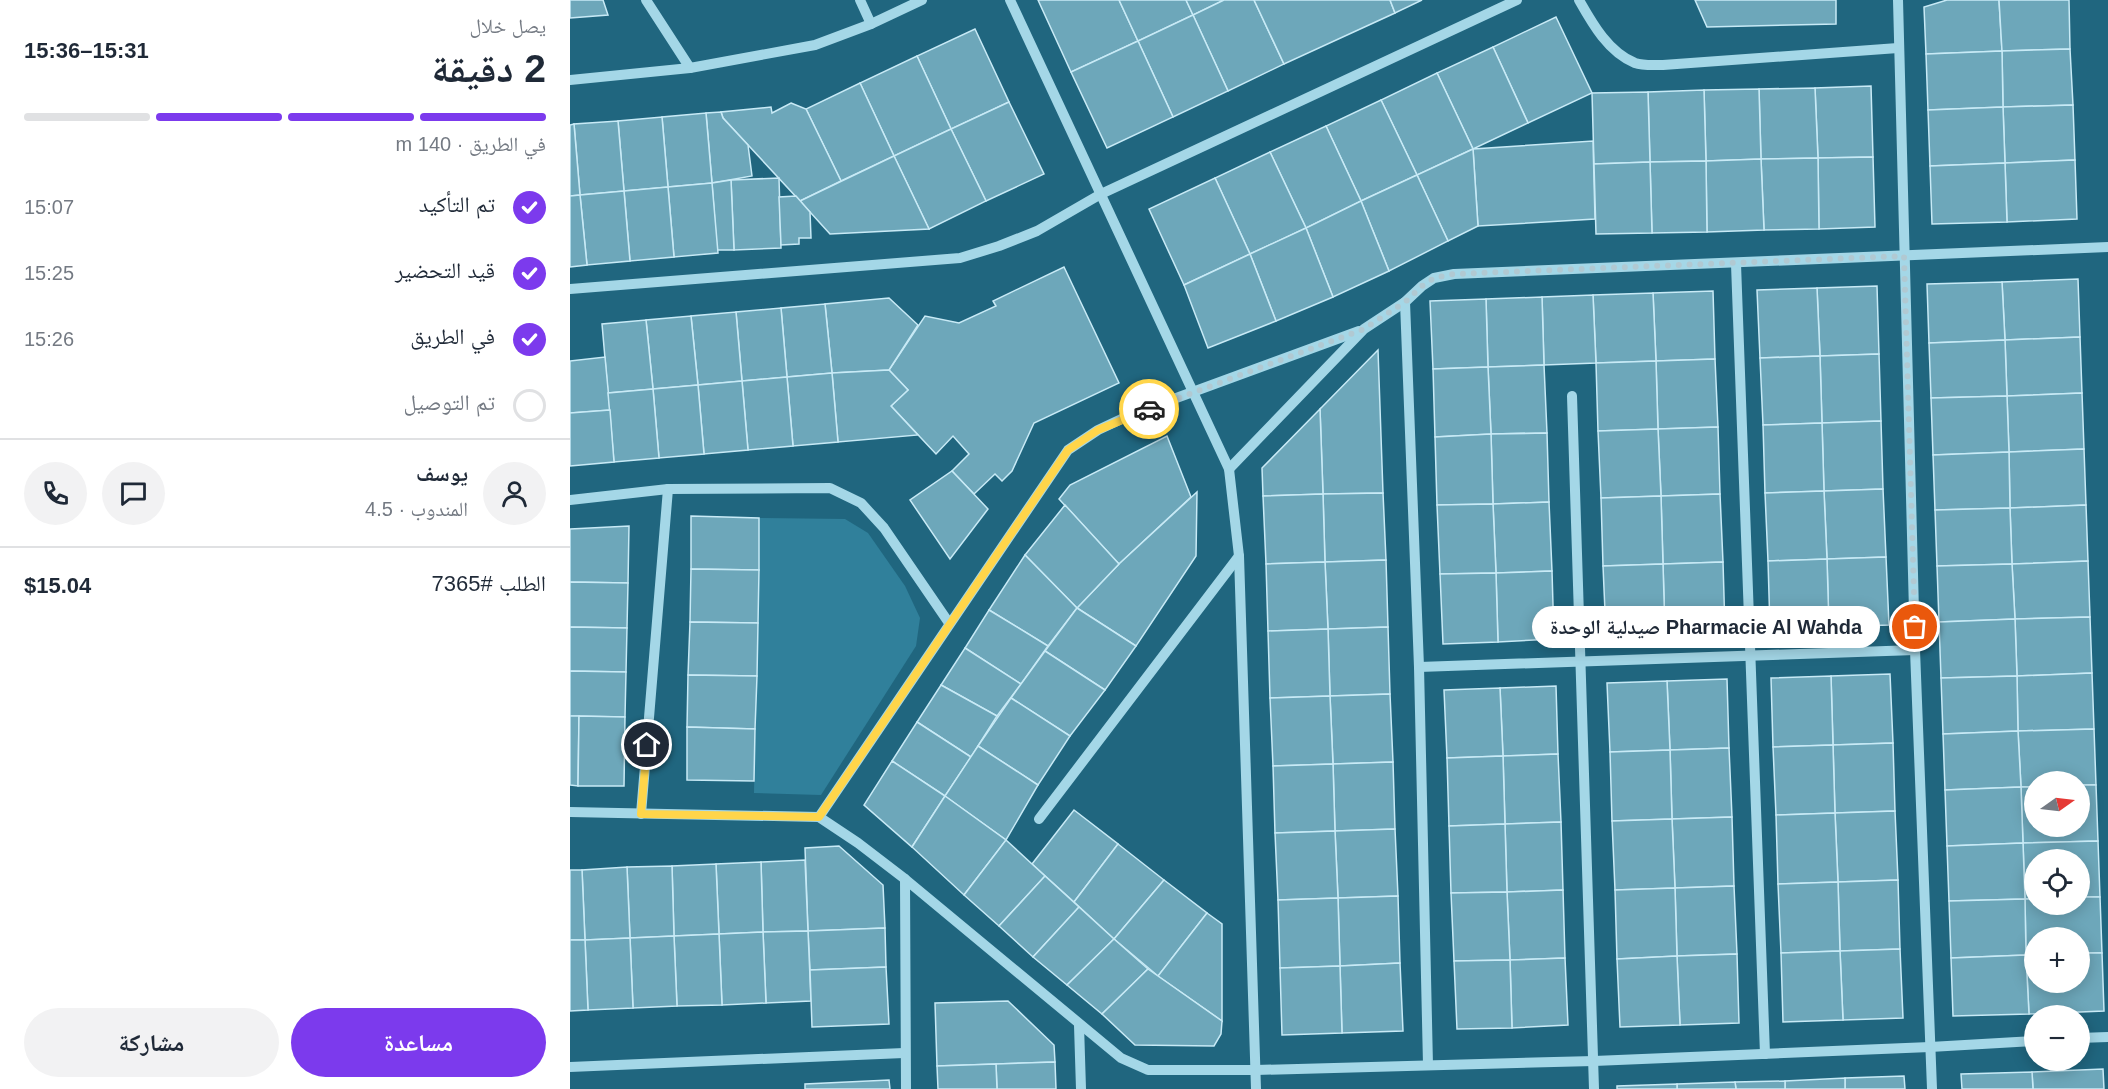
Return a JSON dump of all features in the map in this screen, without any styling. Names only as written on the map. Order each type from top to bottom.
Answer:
[{"type":"street","points":[[646,0],[690,68]]},
{"type":"street","points":[[860,0],[871,24]]},
{"type":"street","points":[[570,80],[690,68],[815,45],[871,24],[922,0]]},
{"type":"street","points":[[1010,0],[1229,469],[1239,556],[1256,1089]]},
{"type":"street","points":[[570,289],[960,258],[1037,231],[1101,194],[1517,0]]},
{"type":"street","points":[[1579,0],[1596,30],[1614,49],[1635,63],[1663,65],[1898,48]]},
{"type":"street","points":[[1898,0],[1915,650],[1932,1089]]},
{"type":"street","points":[[1229,469],[1364,329],[1405,302],[1434,278],[1454,274],[2108,247]]},
{"type":"street","points":[[1736,264],[1765,1054]]},
{"type":"street","points":[[1405,302],[1419,667],[1428,1065]]},
{"type":"street","points":[[819,817],[1068,450],[1098,430],[1130,415],[1364,329]]},
{"type":"street","points":[[1572,396],[1594,1089]]},
{"type":"street","points":[[570,500],[668,489],[830,488],[861,503],[884,528],[949,623]]},
{"type":"street","points":[[641,814],[668,489]]},
{"type":"street","points":[[1039,819],[1239,556]]},
{"type":"street","points":[[1419,667],[1915,650]]},
{"type":"street","points":[[570,812],[819,817],[905,879],[1121,1058],[1148,1070],[1256,1070],[1594,1061],[2024,1042]]},
{"type":"street","points":[[905,879],[904,1053],[906,1089]]},
{"type":"street","points":[[1079,1025],[1081,1089]]},
{"type":"street","points":[[2090,1037],[2108,1036]]},
{"type":"street","points":[[570,1067],[904,1053]]},
{"type":"shaded area","points":[[759,518],[845,519],[868,533],[905,586],[920,618],[916,646],[821,795],[754,793]]},
{"type":"building","points":[[570,0],[603,0],[608,15],[570,18]]},
{"type":"building","points":[[1038,0],[1119,0],[1138,41],[1071,72]]},
{"type":"building","points":[[1119,0],[1186,0],[1193,15],[1138,41]]},
{"type":"building","points":[[1186,0],[1224,0],[1193,15]]},
{"type":"building","points":[[1224,0],[1254,0],[1284,64],[1228,91],[1193,15]]},
{"type":"building","points":[[1254,0],[1390,0],[1395,13],[1284,64]]},
{"type":"building","points":[[1390,0],[1422,0],[1395,13]]},
{"type":"building","points":[[1695,0],[1836,0],[1836,24],[1707,27]]},
{"type":"building","points":[[1947,0],[1999,0],[2002,51],[1926,54],[1924,7]]},
{"type":"building","points":[[1999,0],[2069,0],[2070,49],[2002,51]]},
{"type":"building","points":[[1193,15],[1228,91],[1173,117],[1138,41]]},
{"type":"building","points":[[1556,17],[1592,93],[1528,123],[1493,47]]},
{"type":"building","points":[[975,29],[1009,102],[951,129],[917,56]]},
{"type":"building","points":[[1138,41],[1173,117],[1107,148],[1071,72]]},
{"type":"building","points":[[1493,47],[1528,123],[1473,149],[1437,73]]},
{"type":"building","points":[[2070,49],[2073,105],[2003,107],[2002,51]]},
{"type":"building","points":[[2002,51],[2003,107],[1928,110],[1926,54]]},
{"type":"building","points":[[917,56],[951,129],[894,156],[860,83]]},
{"type":"building","points":[[1437,73],[1473,149],[1417,175],[1381,100]]},
{"type":"building","points":[[860,83],[894,156],[841,181],[806,109]]},
{"type":"building","points":[[1871,86],[1873,157],[1818,158],[1815,88]]},
{"type":"building","points":[[1815,88],[1818,158],[1761,159],[1759,89]]},
{"type":"building","points":[[1759,89],[1761,159],[1706,161],[1704,90]]},
{"type":"building","points":[[1704,90],[1706,161],[1650,162],[1648,92]]},
{"type":"building","points":[[1648,92],[1650,162],[1594,164],[1592,93]]},
{"type":"building","points":[[1381,100],[1417,175],[1361,201],[1326,126]]},
{"type":"building","points":[[1009,102],[1044,174],[986,201],[951,129]]},
{"type":"building","points":[[791,103],[806,109],[841,181],[800,201],[723,118],[721,112],[771,107],[772,113]]},
{"type":"building","points":[[2073,105],[2075,160],[2005,163],[2003,107]]},
{"type":"building","points":[[2003,107],[2005,163],[1930,166],[1928,110]]},
{"type":"building","points":[[721,112],[723,118],[748,145],[752,176],[712,183],[706,113]]},
{"type":"building","points":[[706,113],[712,183],[668,187],[662,117]]},
{"type":"building","points":[[662,117],[668,187],[624,191],[618,121]]},
{"type":"building","points":[[618,121],[624,191],[580,195],[574,124]]},
{"type":"building","points":[[574,124],[580,195],[570,196],[570,125]]},
{"type":"building","points":[[1326,126],[1361,201],[1306,228],[1270,152]]},
{"type":"building","points":[[951,129],[986,201],[929,229],[894,156]]},
{"type":"building","points":[[1593,141],[1595,219],[1478,226],[1473,149]]},
{"type":"building","points":[[1473,149],[1478,226],[1448,241],[1417,175]]},
{"type":"building","points":[[1270,152],[1306,228],[1250,254],[1215,178]]},
{"type":"building","points":[[894,156],[929,229],[830,234],[800,201]]},
{"type":"building","points":[[1873,157],[1875,227],[1819,229],[1818,158]]},
{"type":"building","points":[[1818,158],[1819,229],[1764,230],[1761,159]]},
{"type":"building","points":[[1761,159],[1764,230],[1707,232],[1706,161]]},
{"type":"building","points":[[2075,160],[2077,219],[2007,222],[2005,163]]},
{"type":"building","points":[[1706,161],[1707,232],[1652,233],[1650,162]]},
{"type":"building","points":[[1650,162],[1652,233],[1596,234],[1594,164]]},
{"type":"building","points":[[2005,163],[2007,222],[1932,224],[1930,166]]},
{"type":"building","points":[[1417,175],[1448,241],[1389,271],[1361,201]]},
{"type":"building","points":[[779,178],[781,248],[734,250],[731,180]]},
{"type":"building","points":[[1215,178],[1250,254],[1184,285],[1149,209]]},
{"type":"building","points":[[731,180],[734,250],[717,250],[712,183]]},
{"type":"building","points":[[712,183],[718,253],[674,257],[668,187]]},
{"type":"building","points":[[668,187],[674,257],[630,261],[624,191]]},
{"type":"building","points":[[624,191],[630,261],[587,265],[580,195]]},
{"type":"building","points":[[580,195],[587,265],[570,267],[570,196]]},
{"type":"building","points":[[796,196],[810,212],[811,238],[799,238],[799,244],[781,245],[779,197]]},
{"type":"building","points":[[1361,201],[1389,271],[1333,297],[1306,228]]},
{"type":"building","points":[[1306,228],[1333,297],[1276,321],[1250,254]]},
{"type":"building","points":[[1250,254],[1276,321],[1208,348],[1184,285]]},
{"type":"building","points":[[1064,267],[1119,383],[1034,423],[1012,471],[1002,481],[995,474],[974,494],[952,471],[969,454],[953,436],[936,454],[891,406],[908,390],[889,370],[925,316],[959,323],[996,306],[993,301]]},
{"type":"building","points":[[2078,279],[2080,337],[2005,340],[2002,282]]},
{"type":"building","points":[[2002,282],[2005,340],[1929,343],[1927,284]]},
{"type":"building","points":[[1877,286],[1879,354],[1820,356],[1817,288]]},
{"type":"building","points":[[1817,288],[1820,356],[1760,358],[1757,290]]},
{"type":"building","points":[[1713,291],[1715,359],[1656,361],[1653,293]]},
{"type":"building","points":[[1653,293],[1656,361],[1596,363],[1593,295]]},
{"type":"building","points":[[1593,295],[1596,363],[1544,365],[1542,297]]},
{"type":"building","points":[[1542,297],[1544,365],[1488,367],[1486,299]]},
{"type":"building","points":[[889,298],[918,325],[889,370],[832,373],[825,304]]},
{"type":"building","points":[[1486,299],[1488,367],[1433,369],[1430,301]]},
{"type":"building","points":[[825,304],[832,373],[787,377],[781,308]]},
{"type":"building","points":[[781,308],[787,377],[742,381],[736,312]]},
{"type":"building","points":[[736,312],[742,381],[698,385],[691,316]]},
{"type":"building","points":[[691,316],[698,385],[653,389],[646,320]]},
{"type":"building","points":[[646,320],[653,389],[608,393],[602,324]]},
{"type":"building","points":[[2080,337],[2082,393],[2007,396],[2005,340]]},
{"type":"building","points":[[2005,340],[2007,396],[1931,398],[1929,343]]},
{"type":"building","points":[[1378,350],[1383,493],[1323,494],[1320,409]]},
{"type":"building","points":[[1879,354],[1881,421],[1822,423],[1820,356]]},
{"type":"building","points":[[1820,356],[1822,423],[1763,425],[1760,358]]},
{"type":"building","points":[[605,357],[610,410],[570,413],[570,361]]},
{"type":"building","points":[[1715,359],[1718,427],[1658,429],[1656,361]]},
{"type":"building","points":[[1656,361],[1658,429],[1598,431],[1596,363]]},
{"type":"building","points":[[1544,365],[1547,433],[1491,434],[1488,367]]},
{"type":"building","points":[[1488,367],[1491,434],[1435,437],[1433,369]]},
{"type":"building","points":[[889,370],[908,390],[891,406],[918,435],[838,442],[832,373]]},
{"type":"building","points":[[832,373],[838,442],[793,446],[787,377]]},
{"type":"building","points":[[787,377],[793,446],[748,450],[742,381]]},
{"type":"building","points":[[742,381],[748,450],[704,454],[698,385]]},
{"type":"building","points":[[698,385],[704,454],[659,458],[653,389]]},
{"type":"building","points":[[653,389],[659,458],[614,462],[608,393]]},
{"type":"building","points":[[2082,393],[2084,449],[2009,452],[2007,396]]},
{"type":"building","points":[[2007,396],[2009,452],[1933,455],[1931,398]]},
{"type":"building","points":[[1320,409],[1323,494],[1263,496],[1262,468]]},
{"type":"building","points":[[610,410],[614,462],[570,466],[570,413]]},
{"type":"building","points":[[1881,421],[1883,489],[1824,491],[1822,423]]},
{"type":"building","points":[[1822,423],[1824,491],[1765,493],[1763,425]]},
{"type":"building","points":[[1718,427],[1720,494],[1661,496],[1658,429]]},
{"type":"building","points":[[1658,429],[1661,496],[1601,498],[1598,431]]},
{"type":"building","points":[[1547,433],[1549,502],[1493,504],[1491,434]]},
{"type":"building","points":[[1491,434],[1493,504],[1437,505],[1435,437]]},
{"type":"building","points":[[1167,436],[1191,497],[1119,564],[1059,499],[1070,485]]},
{"type":"building","points":[[2084,449],[2086,505],[2010,508],[2009,452]]},
{"type":"building","points":[[2009,452],[2010,508],[1935,510],[1933,455]]},
{"type":"building","points":[[952,471],[988,509],[950,559],[910,500]]},
{"type":"building","points":[[1883,489],[1886,557],[1827,559],[1824,491]]},
{"type":"building","points":[[1824,491],[1827,559],[1768,561],[1765,493]]},
{"type":"building","points":[[1197,492],[1196,556],[1136,646],[1077,608],[1119,564]]},
{"type":"building","points":[[1383,493],[1386,560],[1325,562],[1323,494]]},
{"type":"building","points":[[1323,494],[1325,562],[1266,564],[1263,496]]},
{"type":"building","points":[[1720,494],[1723,562],[1663,564],[1661,496]]},
{"type":"building","points":[[1661,496],[1663,564],[1603,566],[1601,498]]},
{"type":"building","points":[[1549,502],[1552,571],[1496,573],[1493,504]]},
{"type":"building","points":[[1493,504],[1496,573],[1440,574],[1437,505]]},
{"type":"building","points":[[1065,505],[1119,564],[1077,608],[1025,555]]},
{"type":"building","points":[[2086,505],[2088,561],[2012,564],[2010,508]]},
{"type":"building","points":[[2010,508],[2012,564],[1937,566],[1935,510]]},
{"type":"building","points":[[691,516],[759,518],[759,570],[691,569]]},
{"type":"building","points":[[629,526],[628,583],[570,582],[570,529]]},
{"type":"building","points":[[1025,555],[1077,608],[1048,646],[989,610]]},
{"type":"building","points":[[1886,557],[1889,625],[1829,627],[1827,559]]},
{"type":"building","points":[[1827,559],[1829,627],[1770,628],[1768,561]]},
{"type":"building","points":[[1386,560],[1388,627],[1328,629],[1325,562]]},
{"type":"building","points":[[2088,561],[2090,617],[2015,619],[2012,564]]},
{"type":"building","points":[[1325,562],[1328,629],[1268,631],[1266,564]]},
{"type":"building","points":[[1723,562],[1725,630],[1665,632],[1663,564]]},
{"type":"building","points":[[1663,564],[1665,632],[1606,634],[1603,566]]},
{"type":"building","points":[[2012,564],[2015,619],[1939,622],[1937,566]]},
{"type":"building","points":[[691,569],[759,570],[758,623],[690,622]]},
{"type":"building","points":[[1552,571],[1554,639],[1498,642],[1496,573]]},
{"type":"building","points":[[1496,573],[1498,642],[1443,644],[1440,574]]},
{"type":"building","points":[[570,582],[628,583],[627,628],[570,627]]},
{"type":"building","points":[[1077,608],[1136,646],[1105,690],[1045,651]]},
{"type":"building","points":[[989,610],[1048,646],[1021,684],[965,648]]},
{"type":"building","points":[[2090,617],[2092,673],[2017,676],[2015,619]]},
{"type":"building","points":[[2015,619],[2017,676],[1941,678],[1939,622]]},
{"type":"building","points":[[690,622],[758,623],[757,676],[688,675]]},
{"type":"building","points":[[570,627],[627,628],[626,672],[570,671]]},
{"type":"building","points":[[1388,627],[1390,694],[1330,696],[1328,629]]},
{"type":"building","points":[[1328,629],[1330,696],[1270,698],[1268,631]]},
{"type":"building","points":[[965,648],[1021,684],[997,716],[941,685]]},
{"type":"building","points":[[1045,651],[1105,690],[1070,736],[1011,698]]},
{"type":"building","points":[[570,671],[626,672],[625,717],[570,716]]},
{"type":"building","points":[[2092,673],[2094,729],[2018,731],[2017,676]]},
{"type":"building","points":[[1890,674],[1893,743],[1833,745],[1831,676]]},
{"type":"building","points":[[688,675],[757,676],[755,729],[687,727]]},
{"type":"building","points":[[1831,676],[1833,745],[1773,747],[1771,678]]},
{"type":"building","points":[[2017,676],[2018,731],[1943,734],[1941,678]]},
{"type":"building","points":[[1727,679],[1729,748],[1670,750],[1667,681]]},
{"type":"building","points":[[1667,681],[1670,750],[1610,752],[1607,683]]},
{"type":"building","points":[[941,685],[997,716],[971,757],[917,722]]},
{"type":"building","points":[[1556,686],[1558,754],[1503,756],[1500,688]]},
{"type":"building","points":[[1500,688],[1503,756],[1447,758],[1444,690]]},
{"type":"building","points":[[1390,694],[1393,762],[1333,764],[1330,696]]},
{"type":"building","points":[[1330,696],[1333,764],[1273,766],[1270,698]]},
{"type":"building","points":[[1011,698],[1070,736],[1038,785],[978,746]]},
{"type":"building","points":[[570,716],[579,716],[578,786],[570,785]]},
{"type":"building","points":[[579,716],[625,717],[624,786],[578,786]]},
{"type":"building","points":[[917,722],[971,757],[945,796],[892,761]]},
{"type":"building","points":[[687,727],[755,729],[754,781],[687,780]]},
{"type":"building","points":[[2094,729],[2096,785],[2090,785],[2090,771],[2024,771],[2024,787],[2021,787],[2018,731]]},
{"type":"building","points":[[2018,731],[2021,787],[1945,790],[1943,734]]},
{"type":"building","points":[[1893,743],[1895,811],[1835,813],[1833,745]]},
{"type":"building","points":[[1833,745],[1835,813],[1776,815],[1773,747]]},
{"type":"building","points":[[978,746],[1038,785],[1006,840],[945,796]]},
{"type":"building","points":[[1729,748],[1732,817],[1672,819],[1670,750]]},
{"type":"building","points":[[1670,750],[1672,819],[1612,821],[1610,752]]},
{"type":"building","points":[[1558,754],[1561,822],[1505,824],[1503,756]]},
{"type":"building","points":[[1503,756],[1505,824],[1449,826],[1447,758]]},
{"type":"building","points":[[892,761],[945,796],[912,847],[864,805]]},
{"type":"building","points":[[1393,762],[1395,829],[1335,831],[1333,764]]},
{"type":"building","points":[[1333,764],[1335,831],[1275,833],[1273,766]]},
{"type":"building","points":[[2090,785],[2096,785],[2098,841],[2023,843],[2021,787],[2024,787],[2024,837],[2090,837]]},
{"type":"building","points":[[2021,787],[2023,843],[1947,846],[1945,790]]},
{"type":"building","points":[[945,796],[1006,840],[964,895],[912,847]]},
{"type":"building","points":[[1074,810],[1118,844],[1074,902],[1032,864]]},
{"type":"building","points":[[1895,811],[1898,880],[1838,882],[1835,813]]},
{"type":"building","points":[[1835,813],[1838,882],[1778,884],[1776,815]]},
{"type":"building","points":[[1732,817],[1734,886],[1675,888],[1672,819]]},
{"type":"building","points":[[1672,819],[1675,888],[1615,890],[1612,821]]},
{"type":"building","points":[[1561,822],[1563,890],[1507,892],[1505,824]]},
{"type":"building","points":[[1505,824],[1507,892],[1451,893],[1449,826]]},
{"type":"building","points":[[1395,829],[1398,896],[1338,898],[1335,831]]},
{"type":"building","points":[[1335,831],[1338,898],[1278,900],[1275,833]]},
{"type":"building","points":[[1006,840],[1045,876],[999,926],[964,895]]},
{"type":"building","points":[[2098,841],[2100,897],[2090,897],[2090,849],[2024,849],[2024,871],[2023,843]]},
{"type":"building","points":[[2023,843],[2024,899],[1949,901],[1947,846]]},
{"type":"building","points":[[1118,844],[1164,880],[1114,939],[1074,902]]},
{"type":"building","points":[[839,846],[883,885],[885,928],[808,931],[805,848]]},
{"type":"building","points":[[805,860],[808,931],[763,932],[761,862]]},
{"type":"building","points":[[761,862],[763,932],[719,934],[716,864]]},
{"type":"building","points":[[716,864],[719,934],[674,936],[672,866]]},
{"type":"building","points":[[672,866],[674,936],[630,938],[627,867]]},
{"type":"building","points":[[627,867],[630,938],[585,940],[582,870]]},
{"type":"building","points":[[570,870],[582,870],[585,940],[570,940]]},
{"type":"building","points":[[1045,876],[1079,907],[1033,957],[999,926]]},
{"type":"building","points":[[1164,880],[1207,913],[1158,976],[1114,939]]},
{"type":"building","points":[[1898,880],[1900,949],[1840,951],[1838,882]]},
{"type":"building","points":[[1838,882],[1840,951],[1781,953],[1778,884]]},
{"type":"building","points":[[1734,886],[1737,954],[1677,956],[1675,888]]},
{"type":"building","points":[[1675,888],[1677,956],[1617,959],[1615,890]]},
{"type":"building","points":[[1563,890],[1565,958],[1510,960],[1507,892]]},
{"type":"building","points":[[1507,892],[1510,960],[1454,961],[1451,893]]},
{"type":"building","points":[[1398,896],[1400,963],[1340,966],[1338,898]]},
{"type":"building","points":[[2090,897],[2100,897],[2102,953],[2090,953],[2090,927],[2026,927],[2025,915],[2090,915]]},
{"type":"building","points":[[1338,898],[1340,966],[1280,968],[1278,900]]},
{"type":"building","points":[[2024,899],[2024,955],[1951,958],[1949,901]]},
{"type":"building","points":[[1079,907],[1114,939],[1067,985],[1033,957]]},
{"type":"building","points":[[1207,913],[1222,924],[1222,1021],[1158,976]]},
{"type":"building","points":[[885,928],[886,967],[810,970],[808,931]]},
{"type":"building","points":[[808,931],[811,1001],[766,1003],[763,932]]},
{"type":"building","points":[[763,932],[766,1003],[722,1005],[719,934]]},
{"type":"building","points":[[719,934],[722,1005],[677,1006],[674,936]]},
{"type":"building","points":[[674,936],[677,1006],[633,1008],[630,938]]},
{"type":"building","points":[[630,938],[633,1008],[588,1010],[585,940]]},
{"type":"building","points":[[1114,939],[1148,969],[1102,1014],[1067,985]]},
{"type":"building","points":[[570,940],[585,940],[588,1010],[570,1011]]},
{"type":"building","points":[[1900,949],[1903,1018],[1843,1020],[1840,951]]},
{"type":"building","points":[[1840,951],[1843,1020],[1783,1022],[1781,953]]},
{"type":"building","points":[[2090,953],[2102,953],[2104,1011],[2090,1012],[2090,1005],[2029,1005],[2028,993],[2090,993]]},
{"type":"building","points":[[1737,954],[1739,1023],[1680,1025],[1677,956]]},
{"type":"building","points":[[2024,955],[2024,993],[2028,993],[2029,1005],[2024,1005],[2024,1014],[1953,1016],[1951,958]]},
{"type":"building","points":[[1677,956],[1680,1025],[1620,1027],[1617,959]]},
{"type":"building","points":[[1565,958],[1568,1025],[1512,1028],[1510,960]]},
{"type":"building","points":[[1510,960],[1512,1028],[1457,1029],[1454,961]]},
{"type":"building","points":[[1400,963],[1403,1031],[1342,1033],[1340,966]]},
{"type":"building","points":[[1340,966],[1342,1033],[1282,1035],[1280,968]]},
{"type":"building","points":[[886,967],[889,1024],[812,1027],[810,970]]},
{"type":"building","points":[[1148,969],[1222,1021],[1221,1034],[1214,1046],[1135,1045],[1102,1014]]},
{"type":"building","points":[[1008,1001],[1054,1045],[1055,1062],[937,1066],[935,1003]]},
{"type":"building","points":[[1055,1062],[1056,1089],[997,1089],[996,1064]]},
{"type":"building","points":[[996,1064],[997,1089],[938,1089],[937,1066]]},
{"type":"building","points":[[2103,1069],[2104,1089],[2033,1089],[2032,1072]]},
{"type":"building","points":[[2032,1072],[2033,1089],[1962,1089],[1961,1074]]},
{"type":"building","points":[[1904,1076],[1905,1089],[1845,1089],[1845,1078]]},
{"type":"building","points":[[1845,1078],[1845,1089],[1785,1089],[1785,1081]]},
{"type":"building","points":[[889,1080],[890,1089],[805,1089],[805,1084]]},
{"type":"building","points":[[1785,1081],[1785,1089],[1736,1089],[1735,1082]]},
{"type":"building","points":[[1735,1082],[1736,1089],[1677,1089],[1677,1084]]},
{"type":"building","points":[[1677,1084],[1677,1089],[1617,1089],[1617,1086]]},
{"type":"way so far","points":[[1149,409],[1364,329],[1405,302],[1434,278],[1454,274],[1904,256],[1915,627]]},
{"type":"place","name":"Pharmacie Al Wahda صيدلية الوحدة","points":[[1915,627]]},
{"type":"route","points":[[647,745],[641,814],[819,817],[1068,450],[1098,430],[1149,409]]}]
